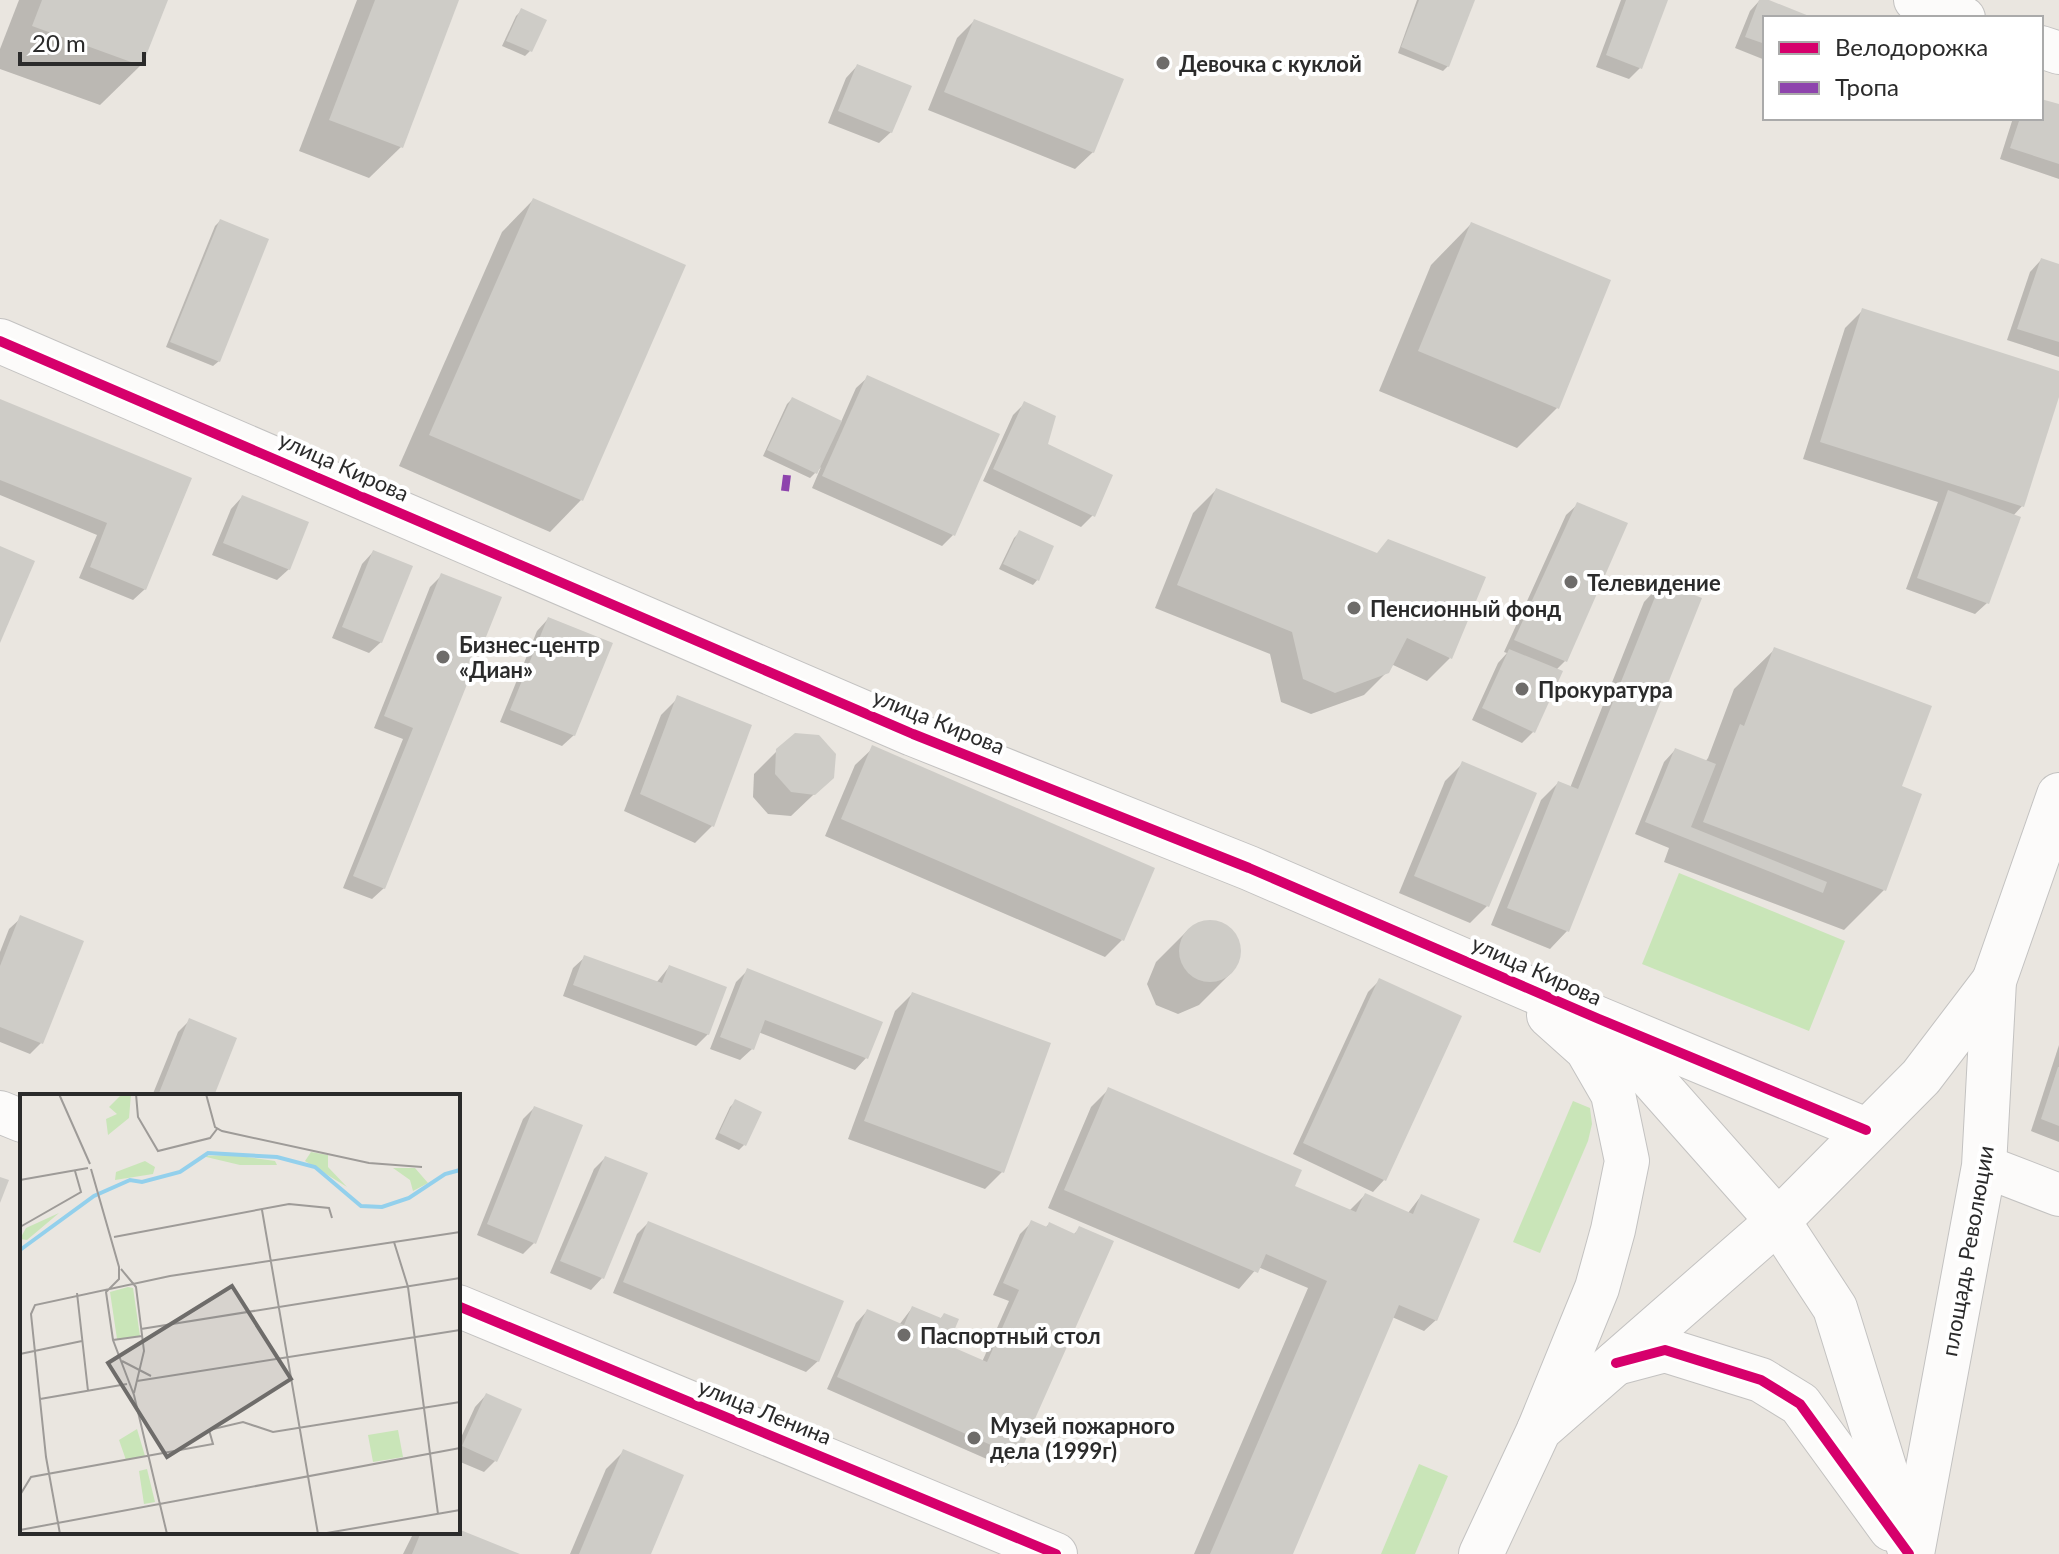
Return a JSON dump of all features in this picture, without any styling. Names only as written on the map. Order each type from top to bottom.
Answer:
[{"type":"street","points":[[1915,0],[1959,16]]},
{"type":"street","name":"улица Кирова","points":[[0,341],[913,734],[1249,868],[1866,1130]]},
{"type":"street","points":[[1539,1430],[1778,1221],[1921,1077],[1994,981],[2059,795]]},
{"type":"street","points":[[1481,1554],[1539,1430],[1597,1288],[1627,1161],[1613,1094],[1587,1049],[1509,979]]},
{"type":"street","name":"площадь Революции","points":[[1911,1554],[1984,1166],[1994,981]]},
{"type":"street","points":[[1599,1019],[1778,1221],[1835,1308],[1911,1554]]},
{"type":"street","points":[[0,1112],[20,1120]]},
{"type":"street","points":[[1984,1166],[2059,1195]]},
{"type":"street","name":"улица Ленина","points":[[460,1307],[1056,1554]]},
{"type":"street","points":[[1616,1363],[1665,1350],[1761,1380],[1800,1404],[1911,1554]]},
{"type":"green space","points":[[1679,873],[1845,941],[1809,1031],[1642,964]]},
{"type":"green space","points":[[1573,1101],[1590,1108],[1592,1124],[1588,1141],[1540,1253],[1513,1242]]},
{"type":"green space","points":[[1419,1464],[1448,1476],[1415,1554],[1381,1554]]},
{"type":"building","points":[[42,0],[168,0],[142,66],[32,26]]},
{"type":"building","points":[[375,0],[459,0],[403,148],[329,120]]},
{"type":"building","points":[[1419,0],[1475,0],[1449,67],[1401,47]]},
{"type":"building","points":[[1626,0],[1668,0],[1642,69],[1606,55]]},
{"type":"building","points":[[1759,0],[1769,0],[1809,16],[1763,16],[1763,43],[1745,37]]},
{"type":"building","points":[[521,8],[547,20],[532,52],[506,41]]},
{"type":"building","points":[[974,19],[1124,79],[1094,153],[944,92]]},
{"type":"building","points":[[857,64],[912,86],[892,133],[838,111]]},
{"type":"building","points":[[2043,100],[2059,104],[2059,164],[2010,148],[2019,120],[2043,120]]},
{"type":"building","points":[[533,198],[686,265],[583,501],[429,435]]},
{"type":"building","points":[[220,219],[269,239],[220,362],[170,342]]},
{"type":"building","points":[[1471,222],[1611,280],[1559,409],[1418,351]]},
{"type":"building","points":[[2041,258],[2059,264],[2059,342],[2017,329]]},
{"type":"building","points":[[1862,308],[2059,371],[2059,397],[2024,507],[1820,442]]},
{"type":"building","points":[[867,375],[1000,434],[955,536],[822,476]]},
{"type":"building","points":[[792,397],[842,421],[817,474],[767,450]]},
{"type":"building","points":[[0,399],[192,478],[146,590],[90,567],[107,523],[0,480]]},
{"type":"building","points":[[1024,401],[1056,416],[1048,444],[1113,475],[1095,517],[993,469]]},
{"type":"building","name":"Пенсионный фонд","points":[[1216,488],[1377,553],[1388,539],[1486,577],[1452,659],[1407,638],[1389,673],[1335,693],[1303,679],[1292,632],[1177,585]]},
{"type":"building","points":[[1948,490],[2021,517],[1989,604],[1917,578]]},
{"type":"building","points":[[242,495],[309,522],[290,570],[223,543]]},
{"type":"building","name":"Телевидение","points":[[1577,502],[1628,523],[1567,662],[1514,640]]},
{"type":"building","points":[[1019,530],[1054,546],[1039,581],[1003,564]]},
{"type":"building","points":[[0,546],[35,561],[0,643]]},
{"type":"building","points":[[373,550],[413,566],[382,643],[342,627]]},
{"type":"building","name":"Бизнес-центр «Диан»","points":[[441,573],[502,597],[385,889],[353,876],[413,728],[384,716]]},
{"type":"building","points":[[1661,582],[1702,598],[1569,932],[1507,908],[1558,781],[1578,789]]},
{"type":"building","points":[[548,617],[613,643],[575,736],[510,710]]},
{"type":"building","points":[[1774,647],[1932,706],[1902,786],[1922,794],[1886,891],[1703,822],[1740,724],[1744,726]]},
{"type":"building","name":"Прокуратура","points":[[1509,649],[1563,671],[1535,733],[1482,708]]},
{"type":"building","points":[[677,695],[752,725],[714,827],[640,794]]},
{"type":"building","points":[[795,733],[819,735],[836,754],[834,778],[815,795],[791,792],[775,774],[776,749]]},
{"type":"building","points":[[872,745],[1155,868],[1124,941],[841,819]]},
{"type":"building","points":[[1675,748],[1716,764],[1691,827],[1827,882],[1823,893],[1645,822]]},
{"type":"building","points":[[1462,761],[1537,793],[1489,907],[1414,876]]},
{"type":"building","points":[[20,915],[84,941],[43,1044],[0,1027],[0,966]]},
{"type":"building","points":[[1210,920],[1232,929],[1241,951],[1232,973],[1210,982],[1188,973],[1179,951],[1188,929]]},
{"type":"building","points":[[584,955],[662,983],[669,965],[727,987],[709,1035],[573,985]]},
{"type":"building","points":[[747,968],[883,1022],[868,1059],[765,1020],[754,1050],[720,1037]]},
{"type":"building","points":[[1379,978],[1462,1016],[1386,1181],[1303,1143]]},
{"type":"building","points":[[912,992],[1051,1043],[1004,1173],[864,1121]]},
{"type":"building","points":[[189,1018],[237,1038],[215,1094],[159,1093]]},
{"type":"building","points":[[2059,1067],[2059,1126],[2041,1119]]},
{"type":"building","points":[[1108,1087],[1302,1170],[1295,1186],[1356,1212],[1365,1193],[1413,1214],[1421,1194],[1480,1219],[1437,1321],[1399,1305],[1293,1554],[1210,1554],[1327,1281],[1266,1254],[1258,1273],[1064,1190]]},
{"type":"building","points":[[735,1099],[762,1112],[746,1146],[719,1133]]},
{"type":"building","points":[[534,1106],[583,1125],[536,1244],[487,1224]]},
{"type":"building","points":[[605,1156],[648,1173],[604,1279],[560,1261]]},
{"type":"building","points":[[0,1177],[9,1180],[0,1203]]},
{"type":"building","name":"Паспортный стол","points":[[1031,1220],[1047,1227],[1049,1222],[1075,1234],[1079,1226],[1114,1241],[1018,1457],[837,1377],[867,1309],[904,1325],[912,1306],[941,1318],[944,1313],[959,1319],[948,1345],[987,1362],[1019,1290],[1003,1283]]},
{"type":"building","points":[[648,1221],[844,1301],[819,1362],[623,1282]]},
{"type":"building","points":[[486,1393],[522,1409],[497,1462],[462,1446]]},
{"type":"building","points":[[623,1449],[684,1475],[651,1554],[579,1554]]},
{"type":"building","points":[[460,1530],[520,1554],[412,1554],[420,1534],[460,1534]]},
{"type":"marked path","points":[[785,491],[787,475]]},
{"type":"cycle path","points":[[0,341],[913,734],[1249,868],[1866,1130]]},
{"type":"cycle path","points":[[460,1307],[1056,1554]]},
{"type":"cycle path","points":[[1616,1363],[1665,1350],[1761,1380],[1800,1404],[1909,1554]]},
{"type":"place","name":"Девочка с куклой","points":[[1163,63]]},
{"type":"place","name":"Телевидение","points":[[1571,582]]},
{"type":"place","name":"Пенсионный фонд","points":[[1354,608]]},
{"type":"place","name":"Бизнес-центр «Диан»","points":[[443,657]]},
{"type":"place","name":"Прокуратура","points":[[1522,689]]},
{"type":"place","name":"Паспортный стол","points":[[904,1335]]},
{"type":"place","name":"Музей пожарного дела (1999г)","points":[[974,1438]]}]
